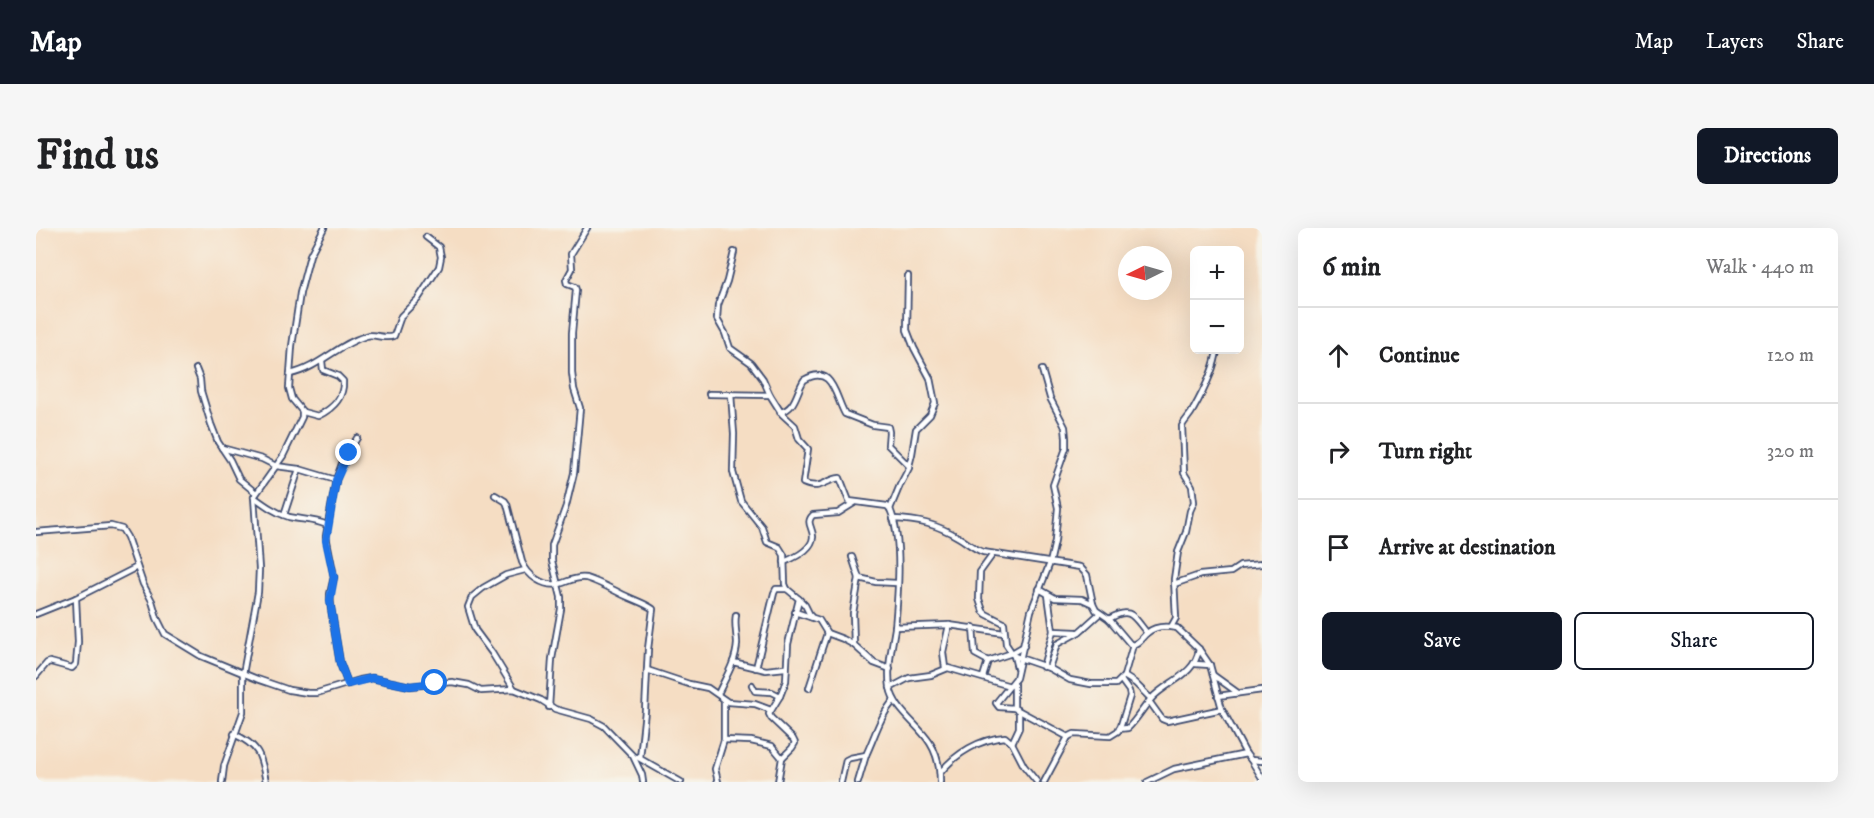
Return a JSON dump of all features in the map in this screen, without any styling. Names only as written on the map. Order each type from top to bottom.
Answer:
[{"type":"street","points":[[322,361],[323,370],[338,376],[343,381],[341,396],[334,405],[318,416],[303,412],[290,395],[288,383],[300,293],[310,255],[324,228]]},
{"type":"street","points":[[549,707],[552,659],[561,609],[552,561],[552,544],[566,506],[574,473],[580,408],[574,390],[572,373],[572,333],[576,290],[566,282],[572,269],[571,254],[587,228]]},
{"type":"street","points":[[290,374],[307,369],[346,345],[366,336],[388,338],[394,336],[401,316],[418,299],[439,267],[441,257],[439,247],[426,237]]},
{"type":"street","points":[[734,252],[718,305],[717,319],[730,348],[751,363],[763,379],[780,412],[795,426],[799,439],[808,449],[803,483],[817,487],[840,478],[851,502]]},
{"type":"street","points":[[908,276],[907,330],[930,378],[935,404],[930,415],[916,429],[909,471],[890,509],[898,556],[890,688],[894,700],[931,744],[940,773],[940,782]]},
{"type":"street","points":[[1171,627],[1176,618],[1174,584],[1178,552],[1194,502],[1192,486],[1184,473],[1182,426],[1201,394],[1216,354]]},
{"type":"street","points":[[196,369],[210,424],[239,479],[265,506],[284,515],[327,525]]},
{"type":"street","points":[[1042,370],[1050,398],[1065,427],[1066,438],[1063,458],[1054,480],[1058,508],[1055,541],[1050,563],[1028,619],[1018,671],[1012,685],[998,699],[997,706],[1017,709],[1068,737]]},
{"type":"street","points":[[780,412],[787,410],[795,400],[804,380],[821,375],[832,385],[845,414],[873,425],[888,427],[888,445],[909,466]]},
{"type":"street","points":[[709,394],[770,395]]},
{"type":"street","points":[[731,394],[734,434],[733,472],[740,496],[762,527],[767,542],[782,550],[787,589],[806,605],[812,617]]},
{"type":"street","points":[[787,410],[787,419]]},
{"type":"street","points":[[222,782],[222,771],[243,706],[243,674],[258,592],[255,495],[296,432],[303,412]]},
{"type":"street","points":[[348,684],[340,663],[331,608],[330,594],[334,577],[326,541],[327,525],[339,470],[357,438]]},
{"type":"street","points":[[222,448],[262,459],[276,466],[299,469],[336,480]]},
{"type":"street","points":[[284,515],[299,469]]},
{"type":"street","points":[[495,495],[507,504],[525,570],[543,583],[558,584],[577,578],[589,579],[654,609],[640,758]]},
{"type":"street","points":[[851,502],[887,506],[890,509]]},
{"type":"street","points":[[784,562],[799,555],[812,541],[810,517],[838,513],[847,508],[851,502]]},
{"type":"street","points":[[893,519],[927,522],[960,537],[975,549],[993,554],[1076,565],[1084,570],[1093,604],[1099,614],[1109,619],[1133,645]]},
{"type":"street","points":[[36,532],[118,526],[128,537],[143,585],[165,634],[201,656],[243,674],[289,690],[309,693],[326,691],[372,678],[410,686],[452,682],[469,685],[481,691],[514,689],[541,700],[549,707],[596,721],[604,726],[633,756],[642,774],[643,782]]},
{"type":"street","points":[[993,554],[980,572],[979,598],[983,611],[1003,622],[1008,647],[1013,654],[1018,671]]},
{"type":"street","points":[[852,557],[859,578],[853,613],[854,645]]},
{"type":"street","points":[[1174,584],[1200,575],[1231,572],[1240,566],[1262,564]]},
{"type":"street","points":[[36,614],[137,567]]},
{"type":"street","points":[[514,689],[476,630],[470,614],[469,602],[472,597],[506,575],[525,570]]},
{"type":"street","points":[[859,578],[897,583]]},
{"type":"street","points":[[756,668],[775,590],[787,589]]},
{"type":"street","points":[[1039,590],[1062,599],[1082,599],[1093,604]]},
{"type":"street","points":[[1046,668],[1053,631],[1048,595]]},
{"type":"street","points":[[36,676],[47,663],[72,668],[76,664],[78,642],[76,597]]},
{"type":"street","points":[[778,782],[782,758],[795,746],[794,741],[771,718],[771,710],[786,681],[788,644],[799,599]]},
{"type":"street","points":[[795,612],[822,622],[827,633],[809,688]]},
{"type":"street","points":[[1109,619],[1120,613],[1129,613],[1147,633]]},
{"type":"street","points":[[1046,668],[1057,644],[1079,632],[1099,614]]},
{"type":"street","points":[[718,694],[733,662],[737,644],[736,615]]},
{"type":"street","points":[[895,627],[949,625],[1004,633]]},
{"type":"street","points":[[945,668],[944,648],[949,625]]},
{"type":"street","points":[[973,627],[975,654],[988,661],[1013,654],[1024,645]]},
{"type":"street","points":[[1013,654],[1062,677],[1081,682],[1116,684],[1122,678],[1133,645],[1147,633],[1158,628],[1177,628],[1210,665],[1222,709],[1246,754],[1261,769],[1262,778]]},
{"type":"street","points":[[1053,631],[1079,632]]},
{"type":"street","points":[[827,633],[854,645],[874,663],[890,669]]},
{"type":"street","points":[[1044,782],[1068,737],[1074,734],[1110,736],[1119,729],[1128,728],[1150,700],[1195,664],[1199,650]]},
{"type":"street","points":[[983,677],[988,661]]},
{"type":"street","points":[[733,662],[766,670],[785,668]]},
{"type":"street","points":[[1195,664],[1210,665]]},
{"type":"street","points":[[890,688],[909,678],[931,675],[945,668],[1012,685]]},
{"type":"street","points":[[647,670],[708,688],[733,704],[755,704],[771,710]]},
{"type":"street","points":[[1213,675],[1238,693]]},
{"type":"street","points":[[1122,678],[1135,683],[1150,700],[1159,716],[1167,721],[1222,709]]},
{"type":"street","points":[[1119,729],[1130,696],[1122,678]]},
{"type":"street","points":[[1012,685],[1019,728],[1012,743]]},
{"type":"street","points":[[752,686],[755,691],[772,692],[780,696]]},
{"type":"street","points":[[1218,696],[1262,690]]},
{"type":"street","points":[[755,704],[758,691]]},
{"type":"street","points":[[718,782],[715,768],[724,740],[724,699]]},
{"type":"street","points":[[858,782],[880,722],[886,709],[894,700]]},
{"type":"street","points":[[234,734],[254,747],[260,756],[266,782]]},
{"type":"street","points":[[940,773],[953,758],[985,741],[1005,737],[1012,743],[1024,766],[1037,782]]},
{"type":"street","points":[[724,740],[751,741],[772,746],[782,758]]},
{"type":"street","points":[[1147,782],[1174,769],[1246,754]]},
{"type":"street","points":[[842,782],[846,760],[866,755]]},
{"type":"street","points":[[633,756],[681,782]]},
{"type":"street","points":[[1251,760],[1262,761]]},
{"type":"route","points":[[349,453],[336,480],[326,541],[334,577],[330,601],[342,670],[348,684],[372,678],[410,686],[435,683]]}]
